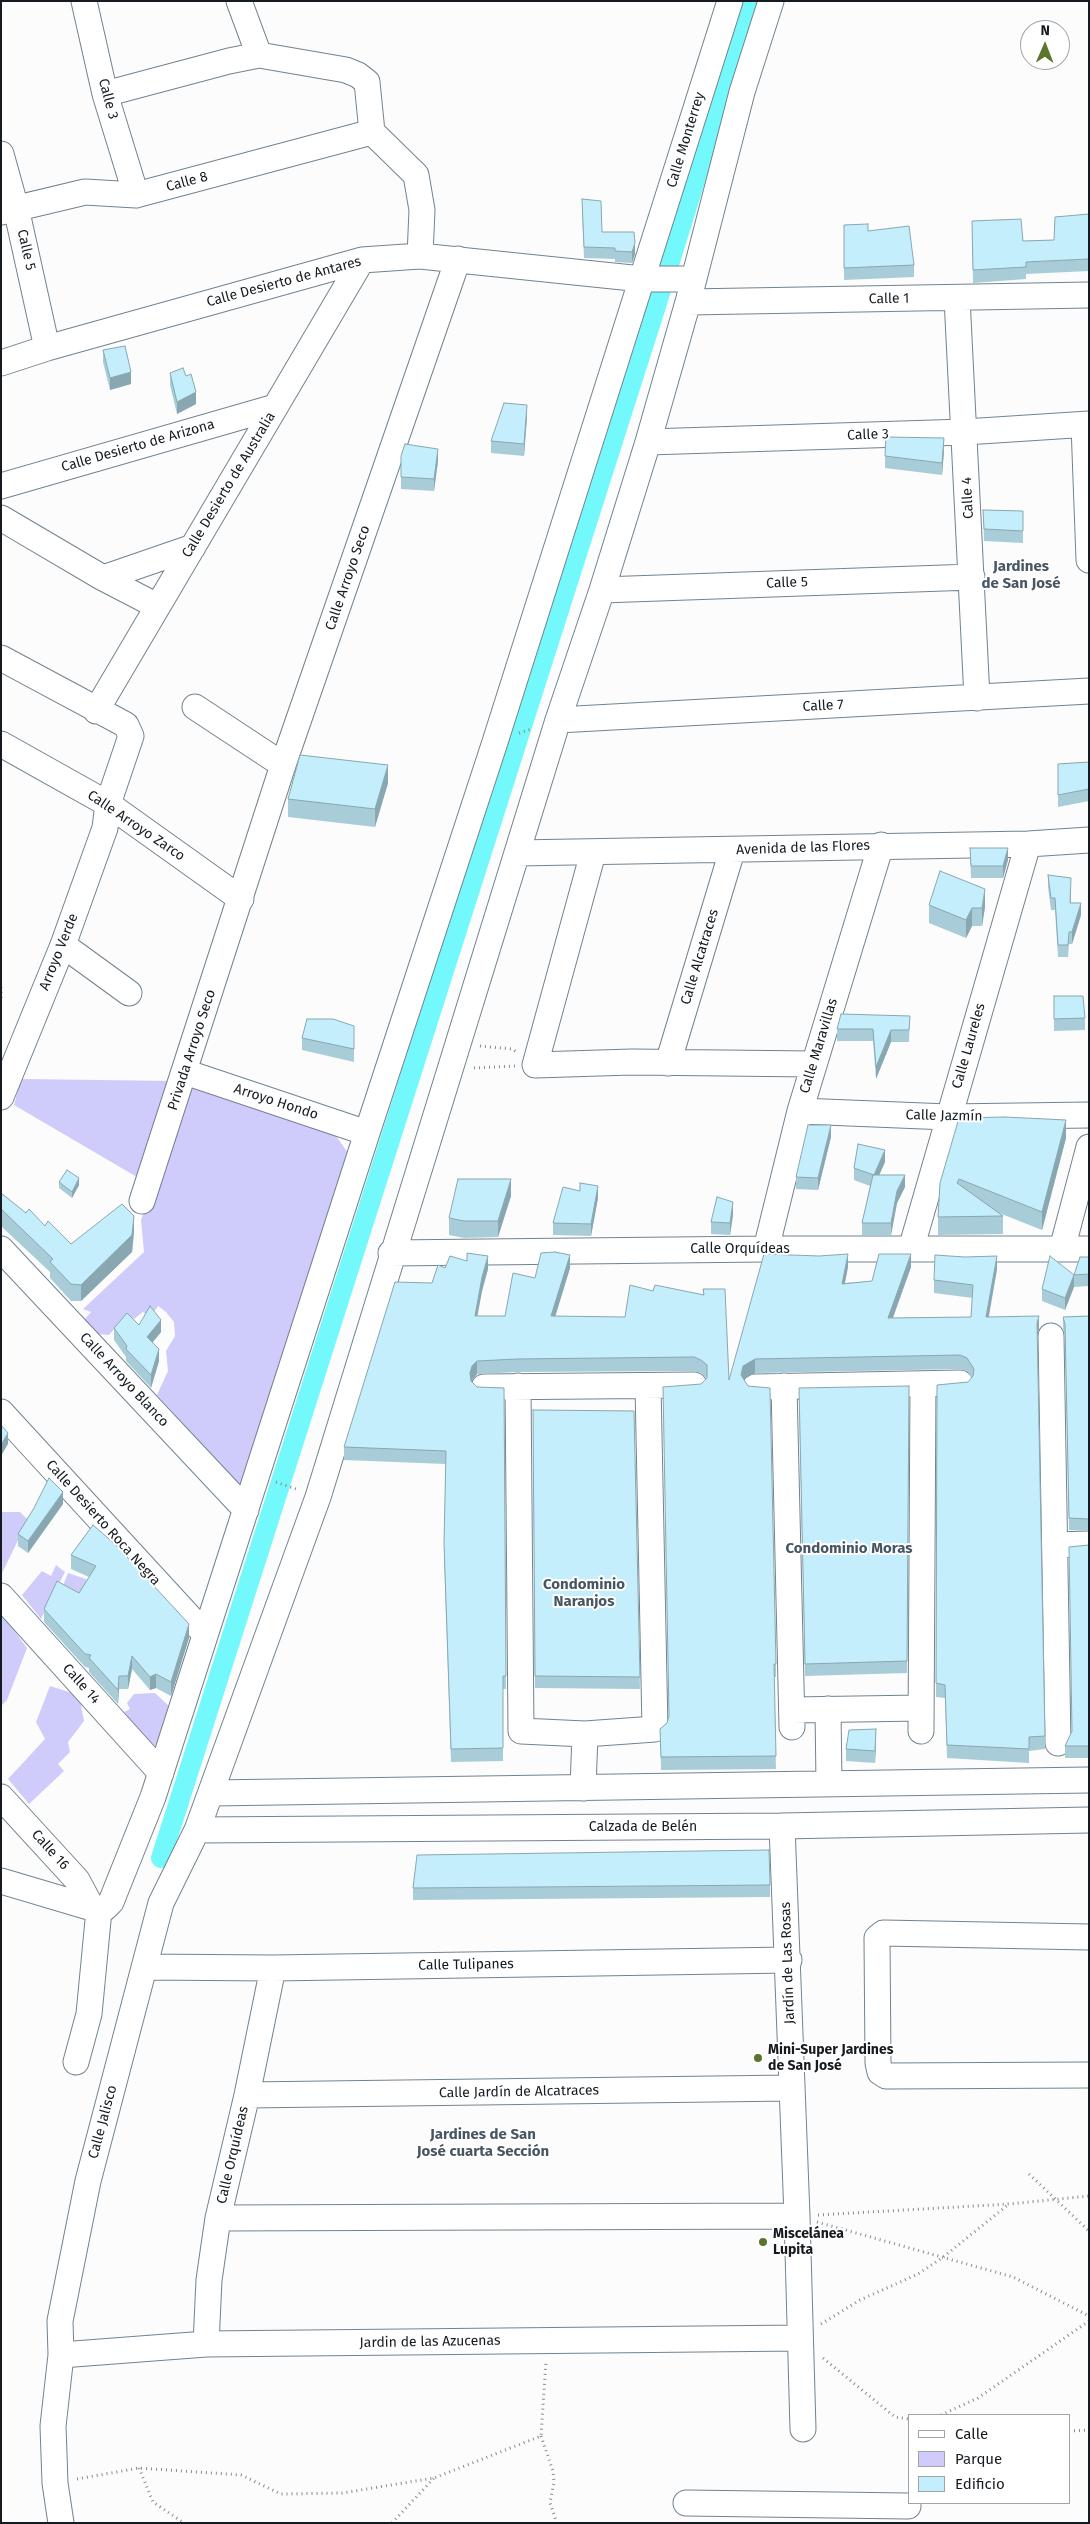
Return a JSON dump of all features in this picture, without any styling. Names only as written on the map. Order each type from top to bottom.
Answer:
[{"type":"street","name":"Calle 3","points":[[84,1],[105,94],[136,195]]},
{"type":"street","points":[[239,1],[259,55]]},
{"type":"street","name":"Calle Monterrey","points":[[99,1908],[111,1902],[161,1773],[366,1133],[495,742],[644,279],[730,1]]},
{"type":"street","points":[[690,287],[742,92],[771,1]]},
{"type":"street","points":[[105,94],[228,61],[259,55],[346,70],[358,75],[367,82],[372,132],[416,175],[422,210],[420,256]]},
{"type":"street","name":"Calle 8","points":[[9,210],[85,192],[136,195],[372,132]]},
{"type":"street","name":"Calle 5","points":[[1,154],[9,210],[47,348]]},
{"type":"street","name":"Calle Desierto de Antares","points":[[1,363],[47,348],[362,260],[420,256],[458,259],[644,279],[690,287]]},
{"type":"street","name":"Calle Arroyo Seco","points":[[241,899],[283,765],[458,259]]},
{"type":"street","name":"Calle Desierto de Australia","points":[[96,711],[362,260]]},
{"type":"street","name":"Calle 1","points":[[690,287],[957,298],[1089,295]]},
{"type":"street","name":"Calle Jalisco","points":[[61,2523],[55,2483],[53,2426],[61,2355],[60,2321],[88,2181],[161,1902],[197,1830],[318,1496],[558,720],[602,590],[648,442],[690,287]]},
{"type":"street","name":"Calle 4","points":[[957,298],[977,698]]},
{"type":"street","name":"Calle Desierto de Arizona","points":[[1,486],[275,407]]},
{"type":"street","name":"Calle 3","points":[[648,442],[965,432],[1087,424]]},
{"type":"street","points":[[1087,424],[1089,560]]},
{"type":"street","points":[[1,518],[103,578],[157,606]]},
{"type":"street","points":[[103,578],[193,547]]},
{"type":"street","name":"Calle 5","points":[[602,590],[972,576]]},
{"type":"street","points":[[1,658],[96,711]]},
{"type":"street","name":"Calle 7","points":[[558,720],[1089,691]]},
{"type":"street","points":[[195,707],[283,765]]},
{"type":"street","name":"Arroyo Verde","points":[[1,1097],[64,945],[105,828],[108,804],[131,736],[126,725],[96,711]]},
{"type":"street","name":"Calle Arroyo Zarco","points":[[1,744],[108,804],[241,899]]},
{"type":"street","name":"Avenida de las Flores","points":[[517,853],[732,850],[881,845],[1028,844],[1089,840]]},
{"type":"street","name":"Calle Laureles","points":[[911,1249],[1028,844]]},
{"type":"street","name":"Calle Maravillas","points":[[766,1248],[813,1064],[881,845]]},
{"type":"street","name":"Calle Alcatraces","points":[[668,1063],[732,850]]},
{"type":"street","points":[[593,852],[535,1065],[668,1063],[813,1064]]},
{"type":"street","name":"Privada Arroyo Seco","points":[[142,1201],[241,899]]},
{"type":"street","points":[[64,945],[129,993]]},
{"type":"street","name":"Arroyo Hondo","points":[[185,1072],[366,1133]]},
{"type":"street","name":"Calle Jazmín","points":[[800,1111],[948,1117],[1089,1115]]},
{"type":"street","points":[[1062,1249],[1089,1147]]},
{"type":"street","name":"Calle Orquídeas","points":[[392,1253],[766,1248],[1089,1249]]},
{"type":"street","name":"Calle Arroyo Blanco","points":[[1,1249],[246,1510]]},
{"type":"street","points":[[1051,1336],[1058,1743]]},
{"type":"street","points":[[784,1386],[792,1718],[828,1709],[921,1719],[923,1384]]},
{"type":"street","points":[[755,1387],[960,1384]]},
{"type":"street","points":[[484,1387],[694,1385]]},
{"type":"street","points":[[518,1386],[522,1731],[585,1734],[655,1729],[648,1386]]},
{"type":"street","name":"Calle Desierto Roca Negra","points":[[1,1412],[205,1634]]},
{"type":"street","points":[[1055,1545],[1089,1544]]},
{"type":"street","name":"Calle 14","points":[[1,1596],[161,1773]]},
{"type":"street","points":[[828,1709],[829,1784]]},
{"type":"street","points":[[583,1788],[585,1734]]},
{"type":"street","points":[[211,1793],[1089,1780]]},
{"type":"street","points":[[518,1789],[518,1827]]},
{"type":"street","name":"Calle 16","points":[[1,1797],[99,1908]]},
{"type":"street","name":"Calzada de Belén","points":[[197,1830],[782,1826],[1089,1820]]},
{"type":"street","name":"Jardín de Las Rosas","points":[[782,1826],[791,2088],[798,2216],[803,2430]]},
{"type":"street","points":[[1,1881],[99,1908],[89,2014],[76,2062]]},
{"type":"street","points":[[1089,1937],[883,1933],[877,1938],[878,2063],[880,2072],[886,2076],[1089,2076]]},
{"type":"street","name":"Calle Tulipanes","points":[[144,1967],[273,1968],[788,1960]]},
{"type":"street","name":"Calle Orquídeas","points":[[206,2344],[209,2280],[218,2218],[247,2095],[273,1968]]},
{"type":"street","name":"Calle Jardín de Alcatraces","points":[[247,2095],[791,2088]]},
{"type":"street","points":[[218,2218],[798,2216]]},
{"type":"street","name":"Jardin de las Azucenas","points":[[61,2355],[206,2344],[800,2338]]},
{"type":"street","points":[[686,2503],[747,2513],[855,2514],[908,2506]]},
{"type":"path","points":[[518,734],[534,728]]},
{"type":"path","points":[[1,987],[1,998]]},
{"type":"path","points":[[458,1043],[512,1049],[535,1065]]},
{"type":"path","points":[[450,1069],[535,1065]]},
{"type":"path","points":[[270,1480],[306,1492]]},
{"type":"path","points":[[1029,2174],[1089,2231]]},
{"type":"path","points":[[798,2216],[1009,2204],[1089,2196]]},
{"type":"path","points":[[908,2419],[895,2416],[800,2338],[860,2300],[918,2274],[942,2258],[1009,2204]]},
{"type":"path","points":[[798,2216],[1012,2277],[1089,2316]]},
{"type":"path","points":[[943,2414],[978,2398],[1089,2321]]},
{"type":"path","points":[[548,2340],[541,2436],[552,2471],[554,2482],[550,2503],[557,2523]]},
{"type":"path","points":[[1070,2431],[1089,2430]]},
{"type":"path","points":[[55,2483],[139,2468],[241,2475],[281,2494],[342,2493],[434,2478],[541,2436]]},
{"type":"path","points":[[139,2468],[153,2502],[184,2523]]},
{"type":"path","points":[[392,2523],[434,2478]]},
{"type":"green space","points":[[21,1079],[174,1081],[142,1180],[14,1105]]},
{"type":"green space","points":[[191,1086],[334,1133],[348,1153],[244,1487],[235,1485],[214,1457],[157,1395],[168,1371],[166,1351],[175,1336],[174,1322],[166,1312],[158,1306],[150,1318],[143,1312],[134,1319],[127,1314],[109,1335],[97,1334],[84,1320],[91,1312],[83,1309],[144,1252],[141,1220]]},
{"type":"green space","points":[[2,1512],[20,1512],[28,1520],[1,1575]]},
{"type":"green space","points":[[56,1565],[65,1572],[41,1619],[22,1595],[42,1571],[51,1576]]},
{"type":"green space","points":[[68,1573],[86,1579],[88,1583],[75,1601],[60,1593]]},
{"type":"green space","points":[[1,1613],[27,1648],[7,1700],[1,1706]]},
{"type":"green space","points":[[50,1686],[79,1695],[84,1721],[68,1742],[70,1752],[58,1764],[64,1771],[29,1804],[8,1779],[45,1739],[36,1722]]},
{"type":"green space","points":[[155,1693],[170,1707],[161,1743],[151,1746],[124,1712],[130,1709],[127,1703],[134,1694]]},
{"type":"building","points":[[582,199],[601,201],[602,232],[634,232],[635,243],[632,252],[615,251],[615,248],[584,247]]},
{"type":"building","points":[[1089,214],[1089,259],[1026,262],[1026,267],[973,270],[972,221],[1021,219],[1023,241],[1054,240],[1055,217]]},
{"type":"building","points":[[868,224],[868,231],[909,226],[914,265],[844,268],[844,225]]},
{"type":"building","points":[[125,346],[131,372],[110,378],[103,350]]},
{"type":"building","points":[[183,368],[186,376],[191,374],[196,392],[177,402],[170,373]]},
{"type":"building","points":[[504,403],[527,405],[524,444],[491,441]]},
{"type":"building","points":[[886,437],[944,438],[942,463],[885,456]]},
{"type":"building","points":[[405,444],[438,449],[434,479],[401,477],[401,456]]},
{"type":"building","points":[[983,510],[1023,511],[1023,531],[984,529]]},
{"type":"building","points":[[300,755],[388,765],[375,809],[288,799]]},
{"type":"building","points":[[1089,762],[1089,789],[1058,795],[1058,764]]},
{"type":"building","points":[[970,848],[1008,848],[1003,866],[971,866]]},
{"type":"building","points":[[940,871],[985,889],[982,908],[972,908],[966,920],[929,905]]},
{"type":"building","points":[[1048,875],[1071,878],[1070,903],[1081,903],[1072,932],[1069,932],[1068,945],[1058,945],[1055,898],[1051,898]]},
{"type":"building","points":[[1054,996],[1083,996],[1085,1018],[1054,1019]]},
{"type":"building","points":[[841,1014],[910,1016],[909,1030],[891,1030],[876,1067],[873,1029],[837,1029]]},
{"type":"building","points":[[307,1019],[333,1019],[354,1026],[354,1049],[302,1038]]},
{"type":"building","points":[[1004,1117],[1066,1120],[1042,1212],[959,1179],[957,1183],[1003,1216],[938,1217],[940,1183],[959,1118]]},
{"type":"building","points":[[808,1125],[831,1125],[818,1178],[796,1177]]},
{"type":"building","points":[[858,1144],[885,1150],[874,1175],[854,1168]]},
{"type":"building","points":[[67,1170],[79,1178],[72,1192],[59,1182]]},
{"type":"building","points":[[873,1175],[905,1175],[897,1191],[891,1223],[862,1223]]},
{"type":"building","points":[[458,1179],[511,1179],[498,1221],[464,1221],[449,1218]]},
{"type":"building","points":[[580,1183],[598,1186],[591,1224],[553,1223],[563,1187],[580,1191]]},
{"type":"building","points":[[1,1193],[26,1213],[29,1209],[45,1226],[48,1221],[71,1244],[122,1204],[134,1216],[132,1235],[81,1285],[71,1284],[50,1262],[53,1259],[1,1209]]},
{"type":"building","points":[[717,1197],[733,1202],[730,1223],[711,1222]]},
{"type":"building","points":[[555,1252],[570,1255],[551,1316],[625,1317],[630,1285],[653,1291],[655,1285],[704,1295],[703,1289],[725,1289],[729,1380],[764,1254],[819,1256],[848,1254],[842,1284],[872,1281],[879,1254],[911,1254],[888,1318],[971,1317],[973,1285],[934,1280],[935,1255],[965,1257],[997,1256],[986,1317],[1039,1316],[1037,1323],[1045,1736],[1029,1737],[1029,1749],[947,1745],[945,1685],[936,1683],[937,1385],[968,1382],[973,1376],[974,1369],[967,1358],[960,1355],[755,1359],[743,1366],[741,1375],[748,1386],[770,1388],[776,1756],[661,1757],[660,1729],[667,1723],[669,1716],[663,1387],[701,1384],[707,1378],[707,1365],[694,1357],[517,1359],[477,1361],[472,1366],[470,1373],[471,1381],[477,1387],[504,1388],[506,1676],[503,1676],[503,1748],[451,1749],[444,1543],[446,1451],[344,1447],[395,1282],[432,1283],[438,1265],[445,1268],[450,1256],[467,1261],[467,1253],[488,1256],[475,1316],[505,1316],[513,1273],[535,1278],[541,1253]]},
{"type":"building","points":[[1050,1256],[1074,1275],[1065,1298],[1042,1289]]},
{"type":"building","points":[[1080,1257],[1089,1257],[1089,1274],[1074,1275]]},
{"type":"building","points":[[150,1306],[161,1320],[147,1337],[159,1349],[151,1375],[126,1349],[127,1346],[114,1328],[127,1313],[139,1325]]},
{"type":"building","points":[[1089,1316],[1089,1519],[1069,1518],[1065,1324],[1063,1317]]},
{"type":"building","points":[[909,1386],[907,1661],[805,1664],[799,1388]]},
{"type":"building","points":[[533,1410],[634,1411],[640,1677],[535,1676]]},
{"type":"building","points":[[1,1425],[8,1433],[1,1445]]},
{"type":"building","points":[[49,1478],[63,1492],[28,1541],[18,1534]]},
{"type":"building","points":[[93,1525],[116,1545],[189,1624],[171,1682],[156,1674],[150,1677],[132,1656],[128,1676],[119,1676],[118,1690],[89,1658],[91,1655],[85,1654],[44,1609],[57,1581],[79,1593],[96,1566],[71,1555]]},
{"type":"building","points":[[1089,1545],[1089,1746],[1065,1746],[1072,1731],[1069,1547]]},
{"type":"building","points":[[876,1729],[875,1751],[846,1749],[849,1730]]},
{"type":"building","points":[[769,1850],[770,1885],[413,1888],[417,1855]]},
{"type":"waterway","points":[[161,1858],[656,306],[751,1]]},
{"type":"place","name":"Mini-Super Jardines de San José","points":[[758,2058]]},
{"type":"place","name":"Miscelánea Lupita","points":[[763,2242]]},
{"type":"district","name":"Jardines de San José","points":[[1021,576]]},
{"type":"district","name":"Condominio Moras","points":[[849,1549]]},
{"type":"district","name":"Condominio Naranjos","points":[[584,1594]]},
{"type":"district","name":"Jardines de San José cuarta Sección","points":[[483,2144]]}]
